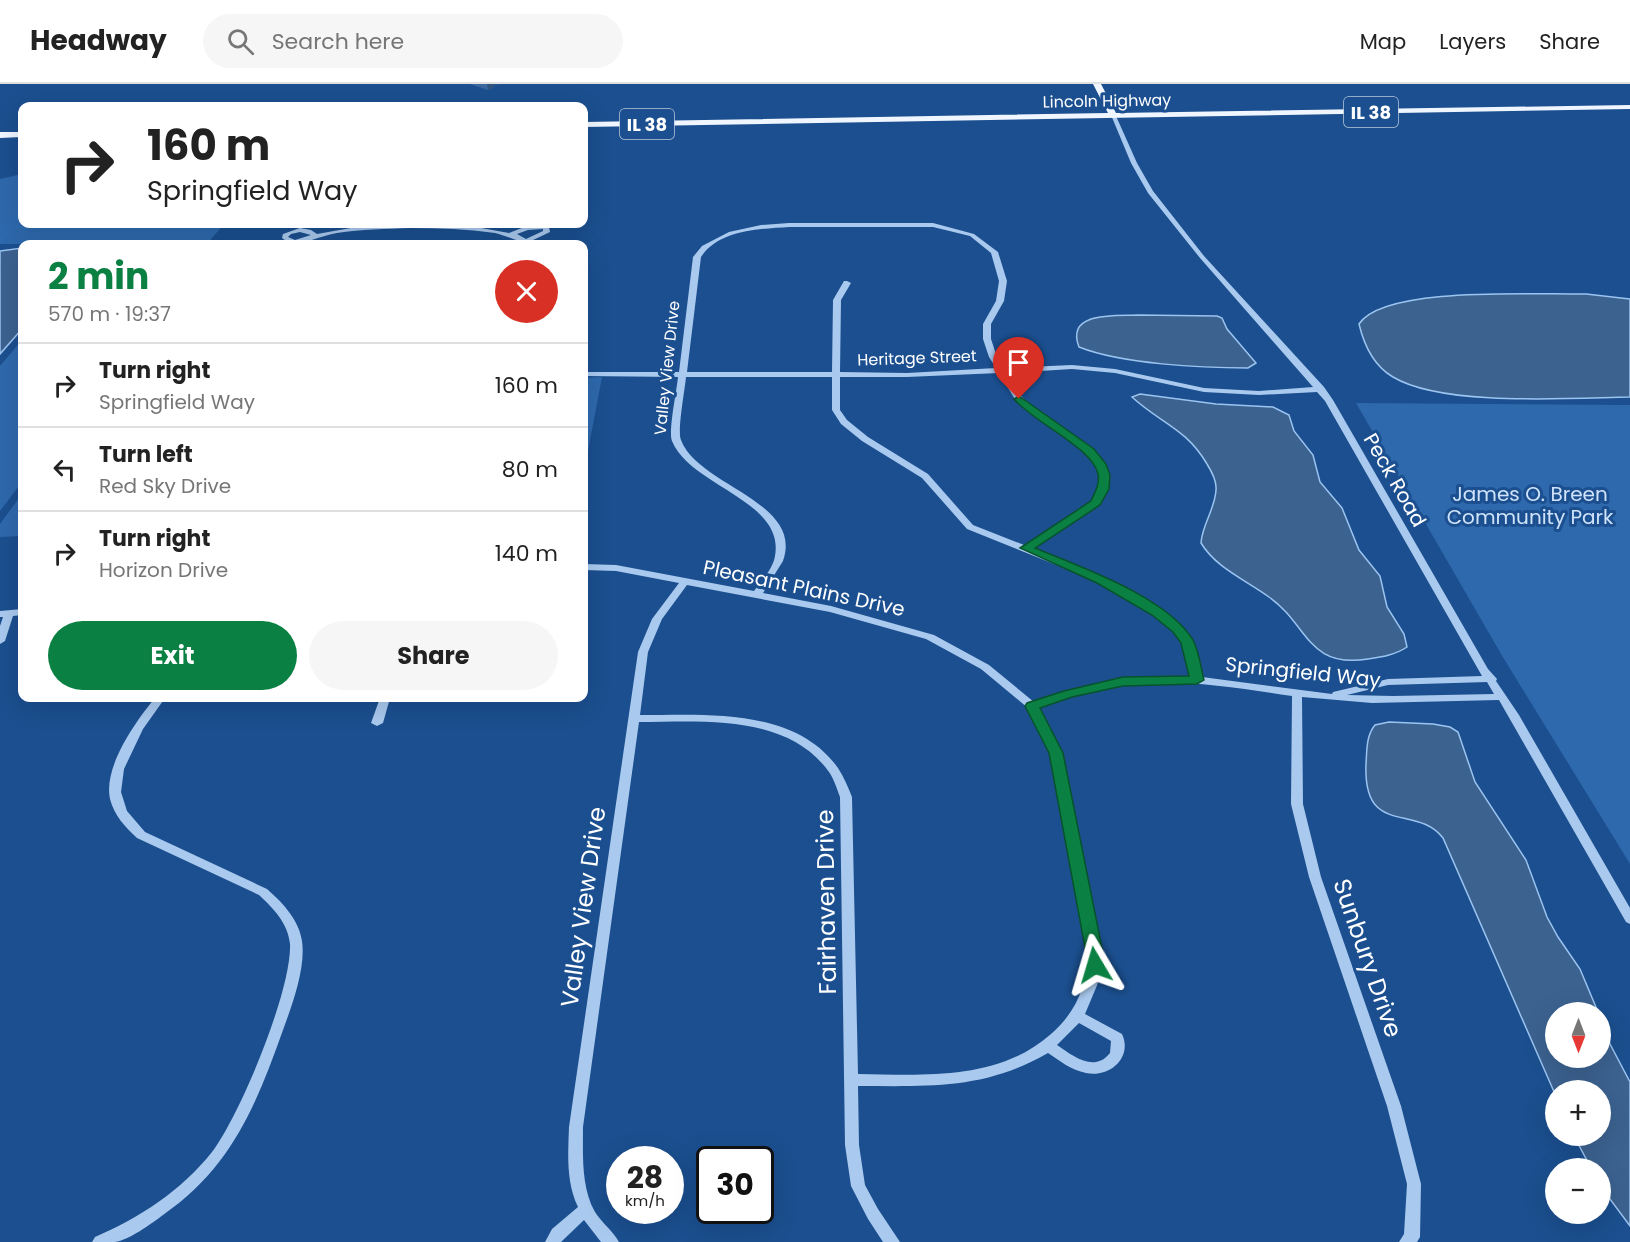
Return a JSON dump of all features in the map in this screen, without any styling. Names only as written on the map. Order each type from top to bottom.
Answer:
[{"type":"main road","name":"Peck Road","points":[[1097,84],[1113,116]]},
{"type":"main road","name":"Lincoln Highway","points":[[588,125],[1630,107]]},
{"type":"main road","points":[[0,135],[18,135]]},
{"type":"street","name":"Peck Road","points":[[1113,116],[1134,163],[1156,200],[1202,257],[1321,389],[1630,919]]},
{"type":"street","name":"Valley View Drive","points":[[756,596],[778,562],[781,549],[780,535],[775,524],[765,514],[697,467],[678,447],[675,431],[697,257],[704,247],[731,233],[762,227],[912,224],[945,227],[972,235],[994,252],[1004,281],[1003,291],[987,324],[987,339],[993,357],[1019,399],[1030,410],[1090,451],[1100,464],[1104,475],[1103,489],[1095,503],[1026,548]]},
{"type":"street","points":[[303,240],[315,235],[345,230],[471,228],[512,234],[523,240]]},
{"type":"street","points":[[512,234],[527,228]]},
{"type":"street","points":[[534,240],[547,232],[546,228]]},
{"type":"street","points":[[288,240],[285,235],[290,232],[306,231],[315,235]]},
{"type":"street","points":[[847,283],[837,300],[836,410],[844,422],[865,439],[925,476],[970,527],[1102,580],[1157,612],[1177,629],[1187,642],[1197,680]]},
{"type":"street","name":"Heritage Street","points":[[588,374],[836,375],[1089,368],[1133,374],[1183,387],[1232,393],[1321,389]]},
{"type":"street","name":"Pleasant Plains Drive","points":[[588,567],[616,568],[831,609],[930,637],[985,667],[1032,706],[1056,753],[1094,953],[1093,975],[1086,1001],[1078,1016],[1050,1047],[1014,1066],[962,1079],[852,1080]]},
{"type":"street","name":"Valley View Drive","points":[[611,1242],[587,1216],[585,1210],[575,1170],[576,1127],[639,674],[648,636],[657,619],[685,581]]},
{"type":"street","points":[[0,641],[4,614]]},
{"type":"street","points":[[1326,697],[1388,682],[1492,679]]},
{"type":"street","name":"Springfield Way","points":[[1032,706],[1068,694],[1123,682],[1197,680],[1326,697],[1372,699],[1502,697]]},
{"type":"street","name":"Sunbury Drive","points":[[1297,692],[1298,804],[1315,877],[1394,1106],[1414,1184],[1414,1240]]},
{"type":"street","points":[[100,1242],[128,1229],[171,1201],[218,1155],[243,1114],[287,997],[295,968],[294,933],[284,912],[275,902],[263,892],[141,835],[126,820],[119,807],[115,787],[121,764],[157,702]]},
{"type":"street","points":[[377,723],[384,702]]},
{"type":"street","name":"Fairhaven Drive","points":[[633,719],[728,719],[762,725],[789,734],[813,749],[832,768],[846,797],[852,1145],[858,1186],[891,1242]]},
{"type":"street","points":[[1050,1047],[1071,1061],[1090,1068],[1100,1068],[1115,1060],[1119,1053],[1117,1038],[1078,1016]]},
{"type":"street","points":[[552,1242],[557,1234],[585,1210]]},
{"type":"green space","points":[[18,175],[18,228],[221,228],[210,240],[18,240],[18,244],[0,244],[0,179]]},
{"type":"green space","points":[[18,345],[18,487],[0,511],[0,366]]},
{"type":"green space","points":[[602,377],[588,451],[588,378]]},
{"type":"green space","name":"James O. Breen Community Park","points":[[1356,403],[1630,405],[1630,864],[1501,654]]},
{"type":"green space","points":[[18,499],[18,536],[0,537],[0,524]]},
{"type":"shaded area","points":[[18,249],[18,334],[0,354],[0,251]]},
{"type":"shaded area","points":[[1501,294],[1586,294],[1630,299],[1630,397],[1508,399],[1443,393],[1415,387],[1393,377],[1380,367],[1367,347],[1359,324],[1374,312],[1399,303],[1430,298]]},
{"type":"shaded area","points":[[1106,316],[1217,316],[1222,318],[1227,329],[1256,363],[1248,368],[1162,364],[1097,353],[1079,347],[1077,335],[1079,327],[1086,321]]},
{"type":"shaded area","points":[[1140,394],[1216,404],[1273,407],[1289,415],[1294,431],[1313,455],[1320,482],[1342,508],[1359,550],[1380,576],[1387,607],[1404,634],[1407,647],[1393,654],[1368,659],[1348,660],[1332,657],[1320,651],[1310,642],[1282,608],[1269,597],[1215,560],[1201,543],[1215,497],[1216,483],[1212,473],[1190,442],[1132,397]]},
{"type":"shaded area","points":[[1389,722],[1433,724],[1450,727],[1458,732],[1475,782],[1526,860],[1547,917],[1580,969],[1594,1002],[1545,1002],[1545,1068],[1611,1068],[1611,1046],[1630,1082],[1630,1226],[1611,1200],[1611,1158],[1586,1158],[1579,1146],[1611,1146],[1611,1080],[1549,1080],[1443,838],[1432,828],[1419,822],[1382,811],[1373,802],[1367,787],[1366,764],[1368,738],[1375,725]]},
{"type":"route","points":[[1019,399],[1030,410],[1090,451],[1100,464],[1105,482],[1095,503],[1026,548],[1102,580],[1157,612],[1177,629],[1187,642],[1197,680],[1123,682],[1068,694],[1032,706],[1056,753],[1095,965]]}]
